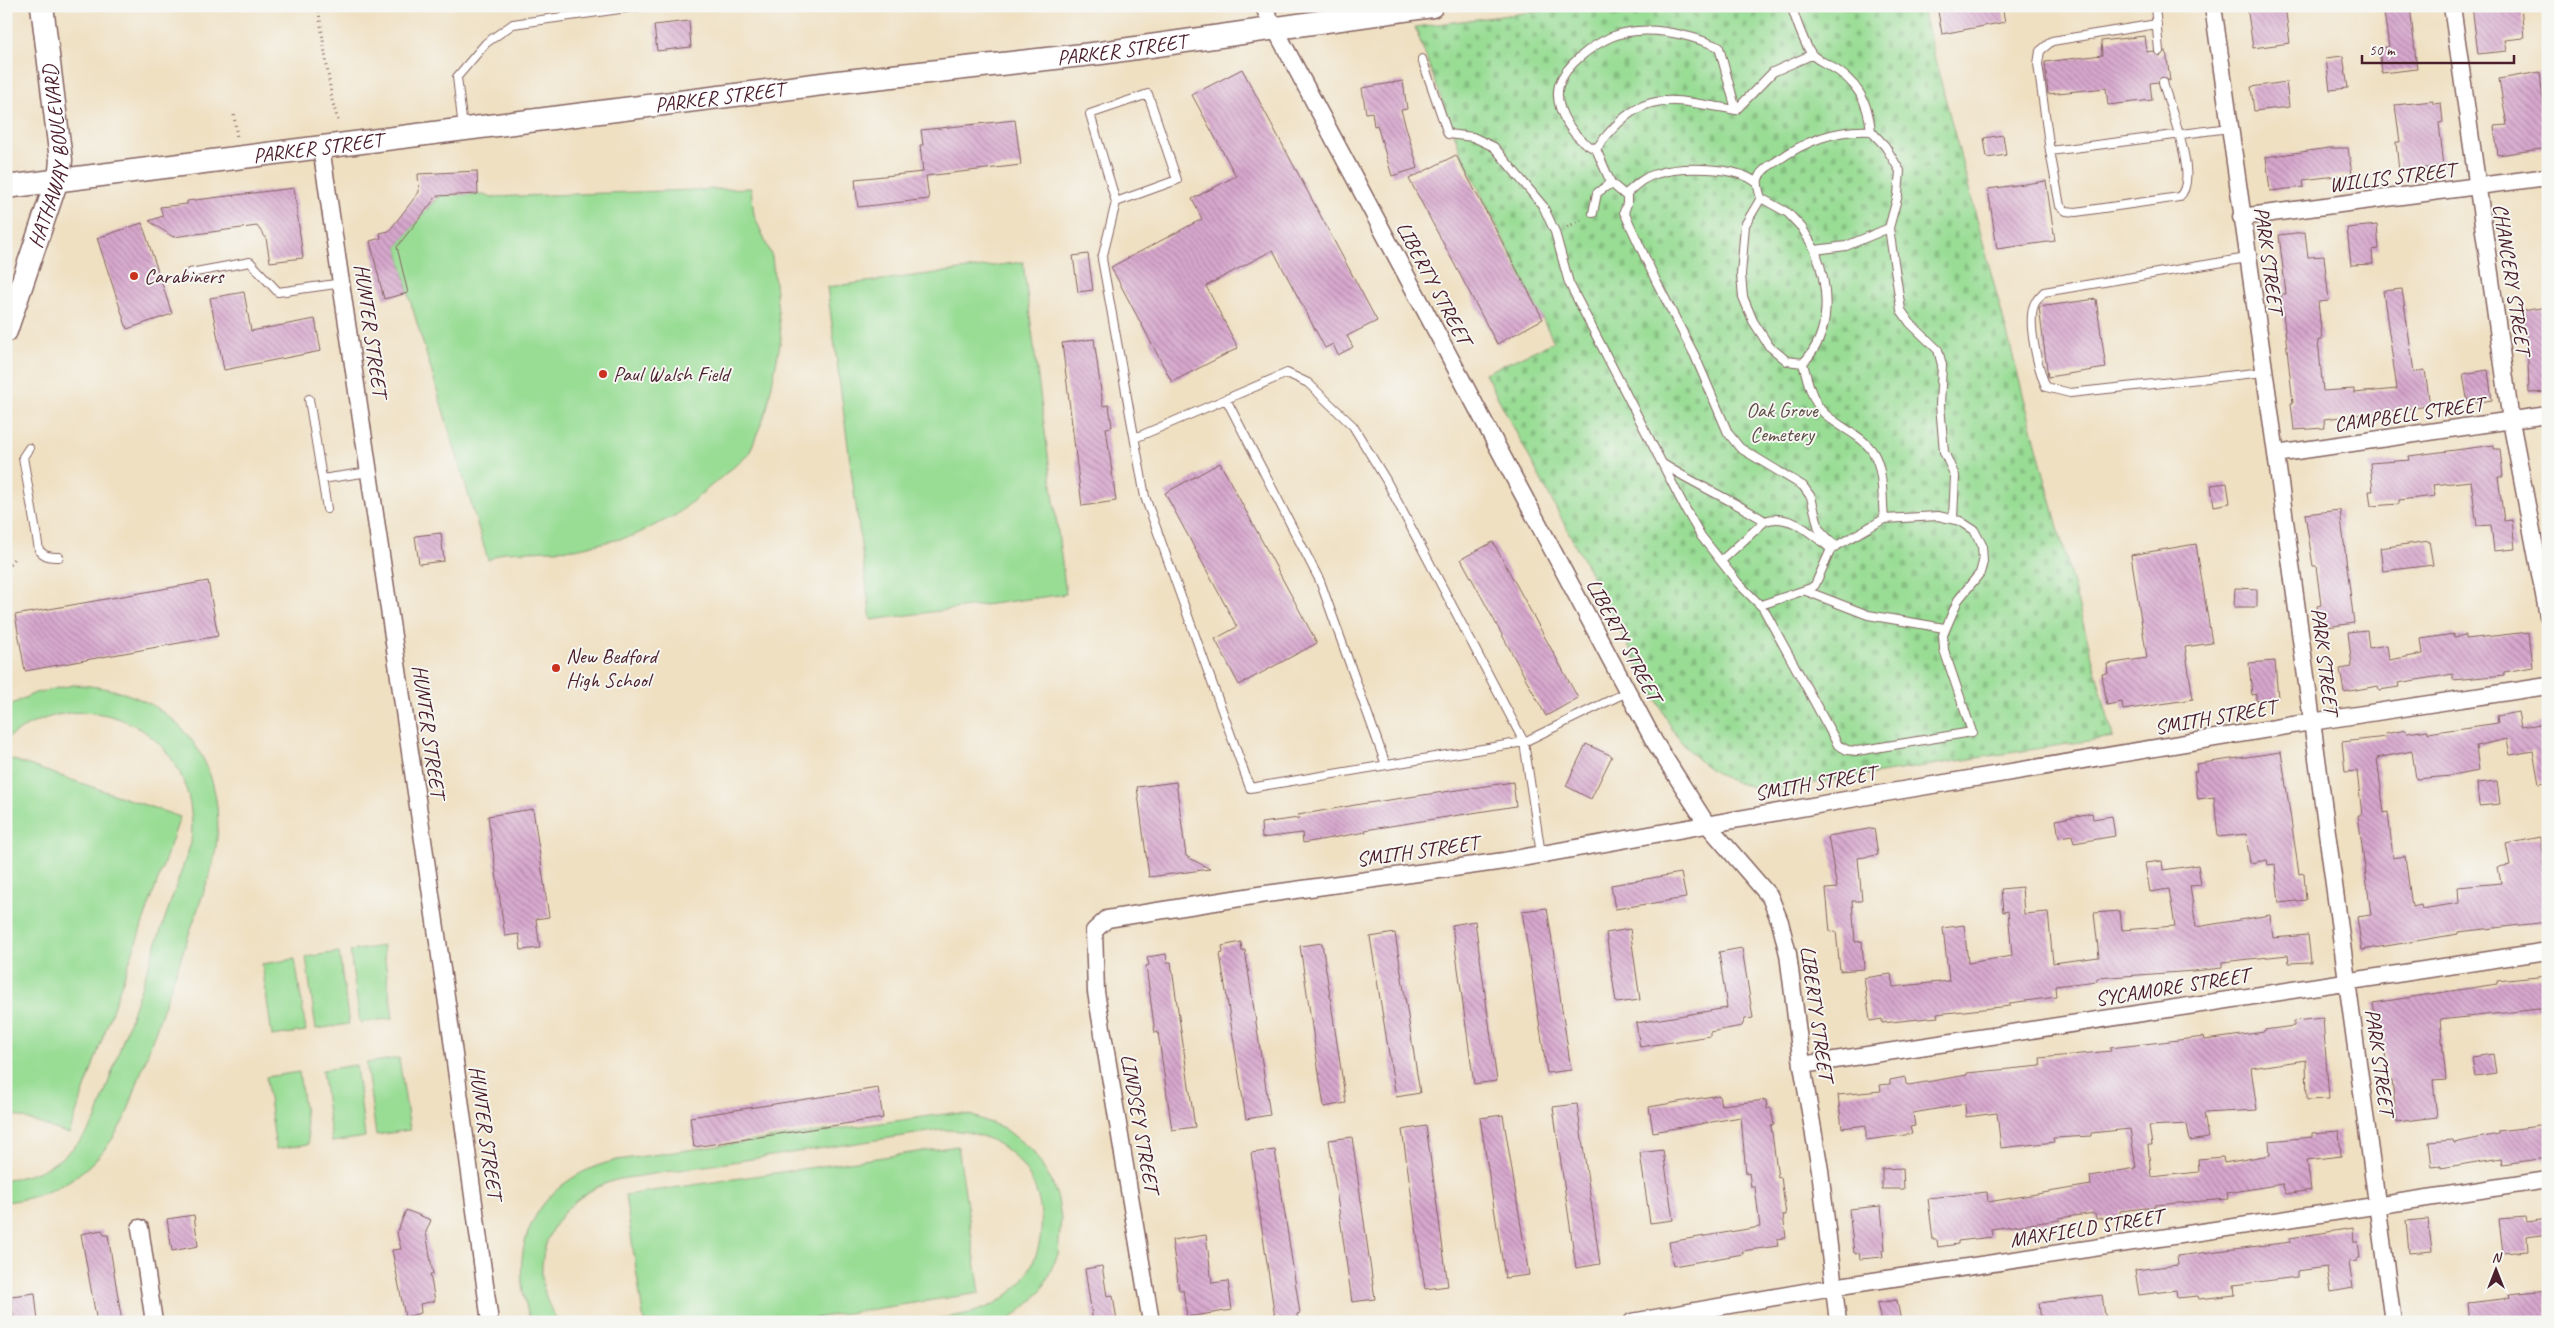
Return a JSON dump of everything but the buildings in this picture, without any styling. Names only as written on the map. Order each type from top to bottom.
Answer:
[{"type":"main road","name":"HATHAWAY BOULEVARD","points":[[6,330],[58,180],[61,160],[42,6]]},
{"type":"main road","name":"PARKER STREET","points":[[6,187],[838,82],[1101,53],[1432,6]]},
{"type":"street","name":"LIBERTY STREET","points":[[1264,6],[1627,692],[1675,776],[1706,823],[1762,886],[1775,909],[1788,954],[1802,1064],[1820,1170],[1838,1322]]},
{"type":"street","name":"PARK STREET","points":[[2213,6],[2379,1204],[2393,1322]]},
{"type":"street","name":"CHANCERY STREET","points":[[2452,6],[2476,188],[2512,421],[2548,616]]},
{"type":"street","name":"HUNTER STREET","points":[[321,148],[448,1010],[490,1322]]},
{"type":"street","name":"WILLIS STREET","points":[[2241,217],[2476,188],[2548,177]]},
{"type":"street","name":"CAMPBELL STREET","points":[[2276,454],[2548,415]]},
{"type":"street","name":"SMITH STREET","points":[[1094,931],[1107,919],[1541,854],[1706,823],[2311,722],[2548,686]]},
{"type":"street","name":"LINDSEY STREET","points":[[1094,931],[1096,992],[1151,1322]]},
{"type":"street","name":"SYCAMORE STREET","points":[[1802,1064],[2548,951]]},
{"type":"street","name":"MAXFIELD STREET","points":[[1632,1322],[1833,1287],[2548,1180]]},
{"type":"street","points":[[140,1228],[154,1322]]},
{"type":"lane","points":[[463,129],[457,77],[486,43],[513,24],[641,6]]},
{"type":"lane","points":[[1791,6],[1811,55],[1837,70],[1860,91],[1869,114],[1871,132],[1886,146],[1900,171],[1898,195],[1888,228],[1900,310],[1910,323],[1938,350],[1942,365],[1940,404],[1944,452],[1955,476],[1953,518]]},
{"type":"lane","points":[[2155,6],[2160,50]]},
{"type":"lane","points":[[2157,24],[2052,41],[2040,51],[2038,64],[2050,150],[2060,206],[2066,211],[2076,212],[2179,197],[2184,193],[2188,184],[2180,134],[2162,82]]},
{"type":"lane","points":[[1736,110],[1719,47],[1693,37],[1662,32],[1631,32],[1612,37],[1581,56],[1559,85],[1559,96],[1564,116],[1571,131],[1584,145],[1596,150],[1611,183],[1625,195],[1627,204],[1624,212],[1657,284],[1695,356],[1728,433],[1740,448],[1803,486],[1811,497],[1819,529],[1833,548]]},
{"type":"lane","points":[[1736,110],[1773,72],[1811,55]]},
{"type":"lane","points":[[1422,59],[1448,134],[1473,137],[1494,148],[1543,206],[1557,239],[1569,284],[1697,529],[1738,583],[1761,606],[1830,736],[1838,745],[1847,750],[1858,751],[1972,732],[1944,650],[1944,628],[1962,594],[1980,573],[1983,562],[1982,545],[1979,537],[1967,525],[1953,518],[1910,516],[1884,519],[1833,548],[1815,585],[1761,606]]},
{"type":"lane","points":[[1116,202],[1177,180],[1148,94],[1090,114],[1116,202],[1102,259],[1145,497],[1250,788],[1524,742],[1627,692]]},
{"type":"lane","points":[[1596,150],[1610,130],[1626,116],[1641,106],[1658,100],[1736,110]]},
{"type":"lane","points":[[2050,150],[2229,128]]},
{"type":"lane","points":[[1803,363],[1787,361],[1769,346],[1753,321],[1743,297],[1741,275],[1745,225],[1761,198],[1758,183],[1762,172],[1804,144],[1839,132],[1871,132]]},
{"type":"lane","points":[[1625,195],[1645,178],[1670,171],[1702,170],[1739,173],[1758,183]]},
{"type":"lane","points":[[1593,213],[1597,193],[1611,183]]},
{"type":"lane","points":[[1761,198],[1795,219],[1815,250],[1824,280],[1826,314],[1819,340],[1803,363]]},
{"type":"lane","points":[[1815,250],[1846,246],[1888,228]]},
{"type":"lane","points":[[2247,258],[2044,292],[2035,302],[2032,315],[2040,371],[2046,387],[2070,393],[2264,372]]},
{"type":"lane","points":[[190,273],[250,262],[278,292],[342,283]]},
{"type":"lane","points":[[1803,363],[1810,388],[1821,409],[1866,444],[1876,456],[1879,467],[1884,519]]},
{"type":"lane","points":[[1135,438],[1287,373],[1308,383],[1353,426],[1386,480],[1524,742],[1541,854]]},
{"type":"lane","points":[[309,399],[328,509]]},
{"type":"lane","points":[[1226,399],[1320,581],[1386,765]]},
{"type":"lane","points":[[29,448],[23,457],[39,550],[43,555],[50,557],[59,556]]},
{"type":"lane","points":[[1662,463],[1765,521]]},
{"type":"lane","points":[[322,479],[369,472]]},
{"type":"lane","points":[[1721,561],[1765,521],[1774,518],[1788,520],[1807,530],[1833,548]]},
{"type":"lane","points":[[1806,590],[1868,615],[1944,628]]},
{"type":"path","points":[[318,6],[332,100],[340,125]]},
{"type":"path","points":[[234,115],[237,138]]},
{"type":"path","points":[[6,569],[8,562],[15,557]]},
{"type":"green space","name":"Oak Grove Cemetery","points":[[1579,6],[1921,6],[2113,737],[1769,790],[1739,783],[1714,772],[1693,755],[1673,731],[1485,373],[1554,342],[1462,155],[1415,27]]},
{"type":"green space","name":"Paul Walsh Field","points":[[751,188],[754,215],[772,257],[781,339],[767,409],[749,454],[676,515],[633,536],[575,549],[504,552],[488,560],[408,293],[397,247],[440,195],[478,194],[492,197]]},
{"type":"green space","points":[[1023,262],[1066,594],[871,620],[827,287]]},
{"type":"green space","points":[[73,685],[110,689],[143,701],[170,718],[192,741],[207,768],[216,799],[217,834],[211,871],[127,1113],[117,1131],[93,1162],[79,1174],[45,1193],[26,1199],[6,1202],[6,1179],[33,1173],[57,1161],[78,1143],[95,1121],[191,843],[190,805],[179,772],[161,745],[136,726],[106,715],[73,713],[39,720],[6,739],[6,707],[35,693]]},
{"type":"green space","points":[[8,758],[180,817],[69,1134],[6,1112]]},
{"type":"green space","points":[[383,946],[393,1018],[360,1023],[350,951]]},
{"type":"green space","points":[[339,952],[349,1024],[316,1029],[306,957]]},
{"type":"green space","points":[[295,959],[306,1031],[272,1036],[262,964]]},
{"type":"green space","points":[[399,1058],[410,1130],[376,1135],[366,1063]]},
{"type":"green space","points":[[356,1065],[365,1137],[332,1142],[322,1070]]},
{"type":"green space","points":[[299,1072],[309,1144],[276,1149],[266,1077]]},
{"type":"green space","points":[[952,1113],[970,1115],[1004,1128],[1033,1151],[1052,1182],[1058,1199],[1061,1218],[1058,1254],[1043,1288],[1031,1302],[1007,1322],[914,1322],[964,1314],[988,1307],[999,1301],[1009,1294],[1023,1279],[1034,1261],[1040,1242],[1039,1202],[1032,1182],[1022,1165],[1007,1150],[984,1137],[968,1132],[942,1130],[620,1179],[597,1187],[577,1200],[562,1215],[550,1234],[543,1255],[542,1277],[547,1299],[558,1322],[531,1321],[523,1293],[522,1267],[525,1242],[534,1219],[548,1199],[566,1182],[589,1169],[617,1160]]},
{"type":"green space","points":[[958,1146],[980,1293],[788,1322],[644,1322],[625,1195]]},
{"type":"place","name":"Carabiners","points":[[134,276]]},
{"type":"place","name":"Paul Walsh Field","points":[[603,374]]},
{"type":"place","name":"New Bedford High School","points":[[556,668]]}]
